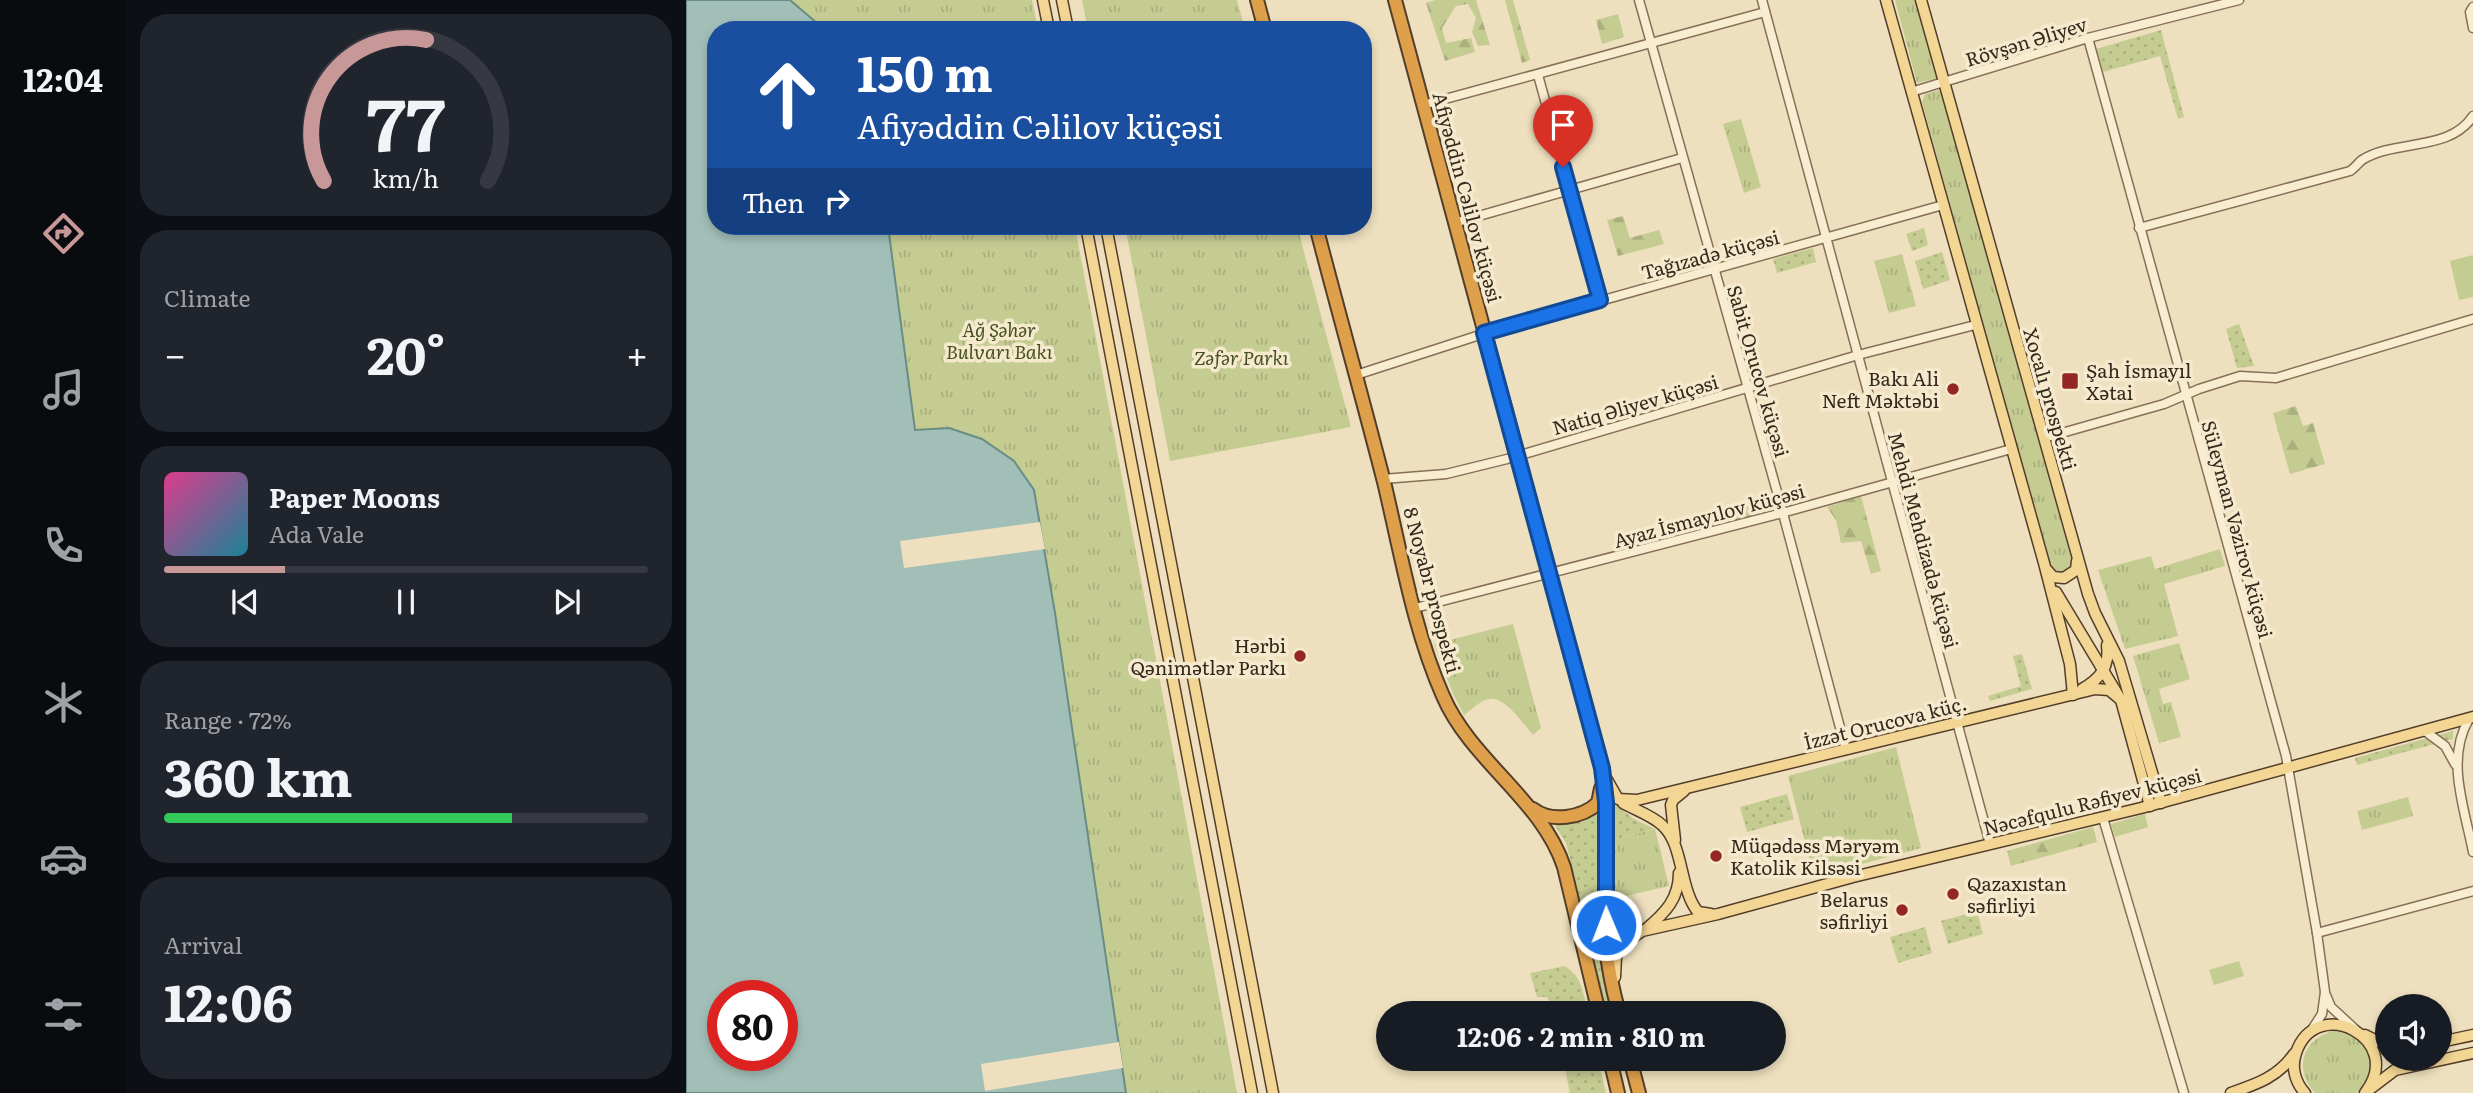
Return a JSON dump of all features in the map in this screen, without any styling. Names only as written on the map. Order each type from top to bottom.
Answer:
[{"type":"highway","points":[[1257,0],[1263,21]]},
{"type":"highway","name":"Afiyəddin Cəlilov küçəsi","points":[[1395,0],[1602,768]]},
{"type":"highway","name":"8 Noyabr prospekti","points":[[1318,235],[1430,664],[1451,713],[1476,748],[1547,832],[1560,854],[1596,1001]]},
{"type":"highway","points":[[1522,800],[1542,816],[1549,818],[1588,811],[1600,800],[1602,768]]},
{"type":"highway","points":[[1602,768],[1606,802],[1606,944],[1616,1001]]},
{"type":"highway","points":[[1613,1071],[1618,1093]]},
{"type":"highway","points":[[1633,1071],[1639,1093]]},
{"type":"main road","points":[[1043,0],[1047,21]]},
{"type":"main road","points":[[1062,0],[1066,21]]},
{"type":"main road","points":[[1886,0],[1975,325],[2044,563],[2070,664],[2073,695],[2119,661]]},
{"type":"main road","name":"Xocalı prospekti","points":[[1921,0],[2091,604],[2119,661],[2161,803]]},
{"type":"main road","points":[[1088,235],[1252,1093]]},
{"type":"main road","points":[[1107,235],[1273,1093]]},
{"type":"main road","points":[[2044,563],[2053,577],[2064,578],[2076,570],[2077,555]]},
{"type":"main road","points":[[2044,563],[2065,610],[2121,700],[2150,806]]},
{"type":"main road","points":[[2104,670],[2108,654],[2105,635]]},
{"type":"main road","name":"İzzət Orucova küç.","points":[[1618,799],[1630,801],[1689,789],[2102,688],[2115,693],[2121,700]]},
{"type":"main road","name":"Nəcəfqulu Rəfiyev küçəsi","points":[[1642,931],[2150,806],[2471,718]]},
{"type":"main road","points":[[1602,768],[1618,799],[1664,827],[1678,857],[1695,908],[1703,914],[1718,914]]},
{"type":"main road","points":[[1614,995],[1618,952],[1625,942],[1668,908],[1677,893],[1678,857],[1671,805],[1673,800],[1689,789]]},
{"type":"main road","points":[[2231,1093],[2265,1081],[2283,1069],[2309,1034],[2321,1027],[2335,1024],[2347,1026],[2375,1040]]},
{"type":"main road","points":[[2358,1031],[2371,1046],[2375,1059],[2373,1080],[2367,1092]]},
{"type":"main road","points":[[2452,1039],[2473,1035]]},
{"type":"main road","points":[[2297,1051],[2294,1070],[2305,1093]]},
{"type":"main road","points":[[2367,1092],[2395,1070],[2473,1054]]},
{"type":"street","name":"Sabit Orucov küçəsi","points":[[1639,0],[1846,750]]},
{"type":"street","name":"Mehdi Mehdizadə küçəsi","points":[[1762,0],[1990,844]]},
{"type":"street","name":"Rövşən Əliyev","points":[[1911,92],[2088,38],[2239,0]]},
{"type":"street","points":[[2473,7],[2470,12],[2473,28]]},
{"type":"street","points":[[1423,105],[1766,12]]},
{"type":"street","name":"Süleyman Vəzirov küçəsi","points":[[2088,38],[2289,768],[2325,992]]},
{"type":"street","points":[[1538,75],[1600,300]]},
{"type":"street","points":[[2140,228],[2350,171],[2365,159],[2453,134],[2467,125],[2473,116]]},
{"type":"street","points":[[1454,223],[1682,158]]},
{"type":"street","name":"Tağızadə küçəsi","points":[[1356,374],[1484,333],[1943,205]]},
{"type":"street","points":[[2044,438],[2164,404],[2240,376],[2276,378],[2473,318]]},
{"type":"street","name":"Natiq Əliyev küçəsi","points":[[1383,479],[1446,474],[1858,355],[1975,325]]},
{"type":"street","name":"Ayaz İsmayılov küçəsi","points":[[1415,608],[1782,513],[2011,449]]},
{"type":"street","points":[[2471,718],[2460,736],[2456,765],[2473,852]]},
{"type":"street","points":[[2425,731],[2445,746],[2456,765]]},
{"type":"street","points":[[2103,818],[2184,1093]]},
{"type":"street","points":[[2317,933],[2473,891]]},
{"type":"street","points":[[2325,992],[2332,1007],[2358,1031]]},
{"type":"street","points":[[2309,1034],[2322,1014],[2325,992]]},
{"type":"green space","points":[[790,0],[1032,0],[1036,21],[814,21]]},
{"type":"green space","points":[[1082,0],[1237,0],[1243,21],[1086,21]]},
{"type":"green space","points":[[1435,0],[1476,0],[1490,45],[1478,46],[1472,32],[1476,18],[1468,4],[1456,6],[1442,28],[1446,43],[1471,38],[1475,52],[1445,61],[1426,3]]},
{"type":"green space","points":[[1505,0],[1513,0],[1530,60],[1522,63]]},
{"type":"green space","points":[[1895,0],[1918,0],[1939,78],[1917,83]]},
{"type":"green space","points":[[1618,14],[1624,37],[1602,44],[1596,20]]},
{"type":"green space","points":[[2161,30],[2184,117],[2178,119],[2160,56],[2103,72],[2096,49]]},
{"type":"green space","points":[[1941,90],[2072,561],[2063,571],[2050,567],[1922,102],[1925,94]]},
{"type":"green space","points":[[1579,111],[1588,143],[1576,147],[1568,114]]},
{"type":"green space","points":[[1741,119],[1761,187],[1744,193],[1723,124]]},
{"type":"green space","points":[[1623,216],[1630,238],[1659,230],[1664,244],[1618,256],[1607,220]]},
{"type":"green space","points":[[1924,228],[1928,245],[1912,251],[1906,234]]},
{"type":"green space","name":"Ağ Şəhər Bulvarı Bakı","points":[[889,235],[1077,235],[1237,1093],[1126,1093],[1055,613],[1034,490],[1014,461],[982,439],[949,428],[915,430]]},
{"type":"green space","name":"Zəfər Parkı","points":[[1127,235],[1299,235],[1351,427],[1170,461]]},
{"type":"green space","points":[[1813,248],[1816,262],[1777,273],[1773,259]]},
{"type":"green space","points":[[1942,252],[1950,280],[1923,289],[1915,261]]},
{"type":"green space","points":[[1902,254],[1916,306],[1889,313],[1874,261]]},
{"type":"green space","points":[[2473,255],[2473,297],[2459,300],[2450,261]]},
{"type":"green space","points":[[2239,324],[2254,366],[2237,368],[2226,329]]},
{"type":"green space","points":[[2296,406],[2303,426],[2313,423],[2325,464],[2290,474],[2273,413]]},
{"type":"green space","points":[[1772,495],[1777,510],[1684,533],[1681,519]]},
{"type":"green space","points":[[1861,496],[1881,571],[1871,574],[1861,541],[1841,543],[1836,520],[1827,507]]},
{"type":"green space","points":[[2220,549],[2225,566],[2164,584],[2178,636],[2125,649],[2098,570],[2151,556],[2155,569]]},
{"type":"green space","points":[[1513,624],[1541,728],[1533,735],[1513,712],[1495,699],[1483,701],[1464,715],[1434,644]]},
{"type":"green space","points":[[2179,643],[2190,679],[2159,689],[2163,704],[2171,702],[2181,737],[2159,743],[2133,656]]},
{"type":"green space","points":[[2022,654],[2032,689],[1990,701],[1988,696],[2021,686],[2013,656]]},
{"type":"green space","points":[[2453,731],[2453,739],[2357,765],[2355,758]]},
{"type":"green space","points":[[1896,747],[1921,848],[1814,877],[1788,776]]},
{"type":"green space","points":[[1787,794],[1794,819],[1747,832],[1740,807]]},
{"type":"green space","points":[[2408,797],[2413,816],[2362,830],[2357,811]]},
{"type":"green space","points":[[1614,803],[1634,819],[1655,829],[1612,840]]},
{"type":"green space","points":[[1598,812],[1600,938],[1609,1001],[1604,1001],[1566,843],[1554,824]]},
{"type":"green space","points":[[2145,814],[2148,827],[2115,837],[2111,824]]},
{"type":"green space","points":[[2093,827],[2097,842],[2011,866],[2007,851]]},
{"type":"green space","points":[[1655,829],[1669,886],[1613,899],[1612,840]]},
{"type":"green space","points":[[1977,911],[1983,934],[1948,944],[1941,921]]},
{"type":"green space","points":[[1925,927],[1932,953],[1898,963],[1890,937]]},
{"type":"green space","points":[[2239,961],[2244,976],[2214,985],[2209,970]]},
{"type":"green space","points":[[1565,966],[1579,981],[1585,1001],[1549,1001],[1547,997],[1537,997],[1530,973]]},
{"type":"green space","points":[[2333,1031],[2355,1038],[2369,1054],[2370,1074],[2366,1084],[2357,1093],[2315,1093],[2304,1075],[2304,1056],[2308,1048],[2322,1035]]},
{"type":"green space","points":[[1565,1071],[1601,1071],[1606,1093],[1570,1093]]},
{"type":"water","points":[[686,0],[790,0],[814,21],[707,21],[707,235],[889,235],[915,430],[949,428],[982,439],[1014,461],[1034,490],[1055,613],[1126,1093],[686,1093]]},
{"type":"pier","points":[[1040,522],[1045,549],[904,568],[900,541]]},
{"type":"pier","points":[[1119,1042],[1123,1068],[985,1091],[981,1064]]},
{"type":"place","name":"Şah İsmayıl Xətai","points":[[2070,381]]},
{"type":"place","name":"Bakı Ali Neft Məktəbi","points":[[1953,389]]},
{"type":"place","name":"Hərbi Qənimətlər Parkı","points":[[1300,656]]},
{"type":"place","name":"Müqədəss Məryəm Katolik Kilsəsi","points":[[1716,856]]},
{"type":"place","name":"Qazaxıstan səfirliyi","points":[[1953,894]]},
{"type":"place","name":"Belarus səfirliyi","points":[[1902,910]]},
{"type":"route","points":[[1563,167],[1600,300],[1484,333],[1602,768],[1606,802],[1606,925]]}]
